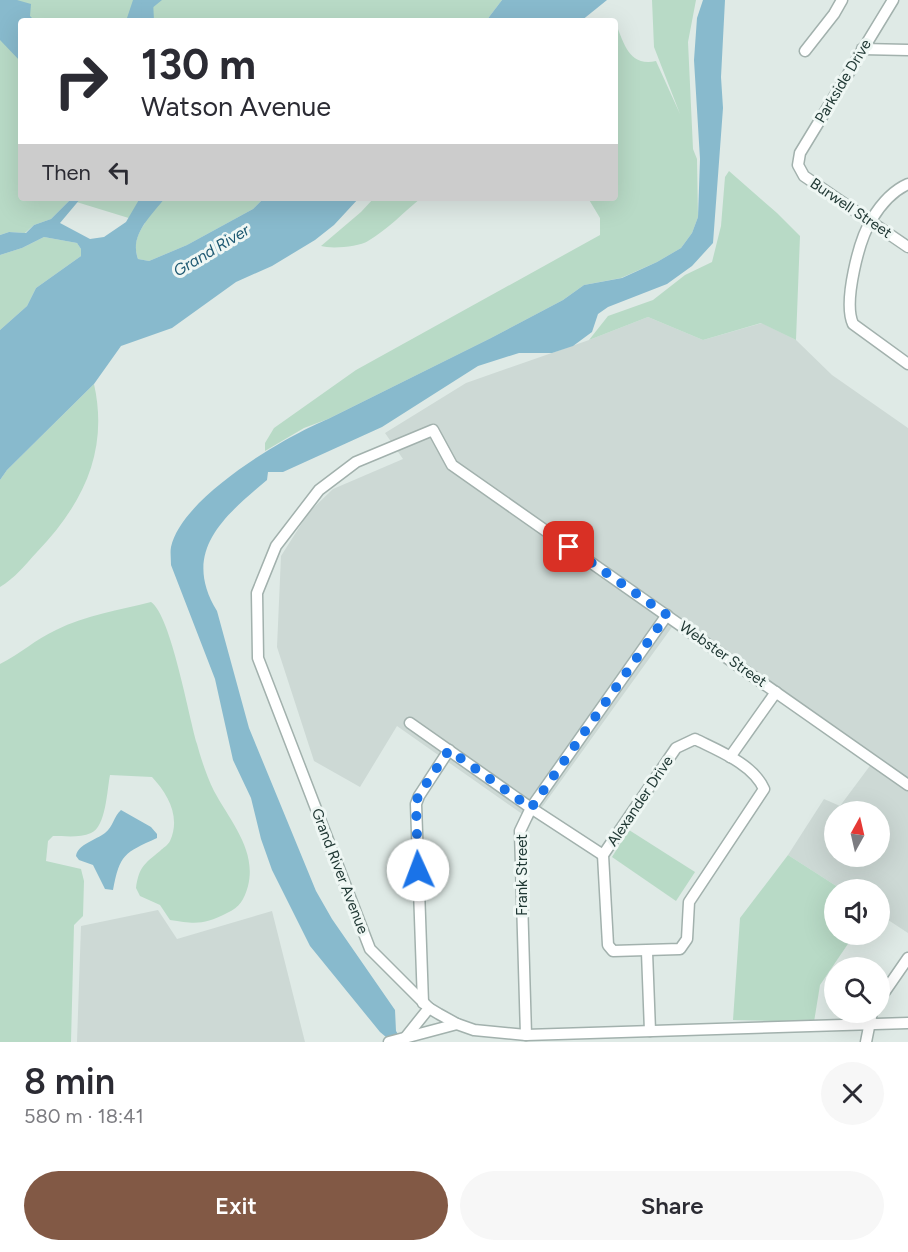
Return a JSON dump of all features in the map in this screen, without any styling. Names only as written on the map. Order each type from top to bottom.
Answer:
[{"type":"street","points":[[805,51],[842,0]]},
{"type":"street","name":"Parkside Drive","points":[[798,165],[800,153],[893,0]]},
{"type":"street","points":[[862,49],[908,50]]},
{"type":"street","name":"Burwell Street","points":[[798,165],[804,176],[908,247]]},
{"type":"street","points":[[908,184],[894,190],[870,221],[857,257],[851,291],[853,324],[908,364]]},
{"type":"street","name":"Webster Street","points":[[433,430],[452,465],[908,785]]},
{"type":"street","name":"Grand River Avenue","points":[[433,430],[356,462],[319,490],[276,546],[257,593],[258,658],[370,948],[426,1006],[457,1024],[474,1030],[526,1035],[908,1023]]},
{"type":"street","name":"Frank Street","points":[[526,1035],[520,831],[531,808],[667,615]]},
{"type":"street","points":[[730,757],[776,692]]},
{"type":"street","points":[[410,723],[531,808],[603,855]]},
{"type":"street","name":"Alexander Drive","points":[[695,739],[730,757],[759,779],[764,789],[689,902],[687,939],[680,949],[613,951],[608,945],[603,855],[676,748],[695,739]]},
{"type":"street","points":[[405,1038],[426,1006],[416,804],[418,796],[449,750]]},
{"type":"street","points":[[647,951],[650,1031]]},
{"type":"street","points":[[890,984],[908,958]]},
{"type":"street","points":[[389,1042],[457,1024]]},
{"type":"street","points":[[866,1042],[868,1025]]},
{"type":"shaded area","points":[[648,317],[703,340],[762,323],[796,340],[832,375],[908,428],[908,933],[890,921],[890,879],[825,879],[788,855],[824,799],[829,801],[824,801],[824,867],[890,867],[890,801],[844,801],[872,763],[672,627],[532,821],[397,726],[360,787],[314,761],[277,647],[281,556],[309,512],[333,489],[403,459],[385,433],[466,383]]},
{"type":"shaded area","points":[[158,910],[177,939],[272,911],[305,1042],[77,1042],[81,926]]},
{"type":"green space","points":[[0,0],[502,0],[488,18],[18,18],[18,201],[69,201],[51,219],[34,225],[25,233],[9,232],[0,235]]},
{"type":"green space","points":[[652,0],[696,0],[688,42],[693,149],[697,159],[698,217],[692,233],[681,248],[621,278],[584,285],[563,300],[491,338],[328,419],[304,428],[265,451],[265,443],[274,428],[356,370],[600,235],[600,218],[590,201],[618,201],[618,29],[633,57],[647,62],[656,61],[680,114],[654,47]]},
{"type":"green space","points":[[729,171],[800,236],[796,340],[761,323],[703,340],[648,317],[589,340],[608,316],[653,300],[685,275],[712,262],[721,226],[725,177]]},
{"type":"green space","points":[[73,201],[261,201],[253,209],[187,245],[149,261],[138,259],[136,249],[138,236],[145,223]]},
{"type":"green space","points":[[371,201],[418,201],[382,232],[364,243],[345,247],[321,246]]},
{"type":"green space","points":[[44,237],[77,243],[81,249],[81,256],[36,288],[27,306],[0,330],[0,255],[22,248]]},
{"type":"green space","points":[[94,384],[98,408],[98,432],[95,454],[79,495],[53,534],[20,571],[0,587],[0,480],[7,470]]},
{"type":"green space","points":[[151,602],[166,626],[207,774],[245,848],[249,860],[248,886],[243,899],[235,908],[212,920],[199,922],[170,920],[160,905],[140,896],[136,888],[141,870],[170,841],[174,823],[171,806],[168,798],[152,777],[110,775],[103,816],[96,829],[82,836],[53,836],[48,841],[46,861],[81,869],[84,881],[83,916],[74,925],[71,1042],[0,1042],[0,664],[49,634],[79,620]]},
{"type":"green space","points":[[629,830],[695,872],[676,901],[612,857]]},
{"type":"green space","points":[[788,855],[825,879],[824,945],[847,945],[839,957],[824,957],[824,979],[820,985],[814,1022],[733,1020],[740,918]]},
{"type":"water","points":[[0,0],[17,0],[31,4],[30,16],[32,18],[18,18],[18,59],[0,40]]},
{"type":"water","points":[[133,0],[162,0],[146,13],[144,18],[127,18]]},
{"type":"water","points":[[502,0],[607,0],[585,18],[488,18]]},
{"type":"water","points":[[703,0],[725,0],[721,77],[723,108],[713,243],[692,266],[667,284],[608,307],[598,314],[592,332],[573,346],[552,353],[519,353],[478,366],[382,427],[283,472],[268,472],[267,480],[222,522],[205,553],[203,571],[207,590],[217,611],[249,728],[316,891],[332,919],[395,1010],[396,1031],[403,1042],[392,1042],[380,1032],[310,946],[272,870],[261,839],[251,798],[233,760],[215,679],[171,565],[171,547],[179,528],[194,508],[214,489],[262,454],[309,428],[491,338],[563,300],[584,285],[622,278],[681,248],[692,233],[698,217],[700,159],[694,60],[697,18]]},
{"type":"water","points":[[69,201],[78,201],[60,223],[90,239],[104,237],[126,222],[138,201],[163,201],[143,226],[136,242],[138,259],[149,261],[187,245],[253,209],[261,201],[356,201],[334,225],[315,240],[272,266],[236,282],[172,328],[121,346],[94,384],[7,470],[0,480],[0,330],[27,306],[36,288],[81,256],[81,249],[77,243],[44,237],[22,248],[0,255],[0,235],[9,232],[26,233],[34,225],[51,219]]},
{"type":"water","points":[[121,810],[151,827],[157,834],[157,838],[137,847],[125,856],[118,869],[113,890],[105,889],[93,865],[79,860],[76,856],[80,848],[108,831]]},
{"type":"waterway","name":"Grand River","points":[[147,0],[148,18]]},
{"type":"route","points":[[418,870],[416,804],[418,796],[449,750],[531,808],[667,615],[569,547]]}]
